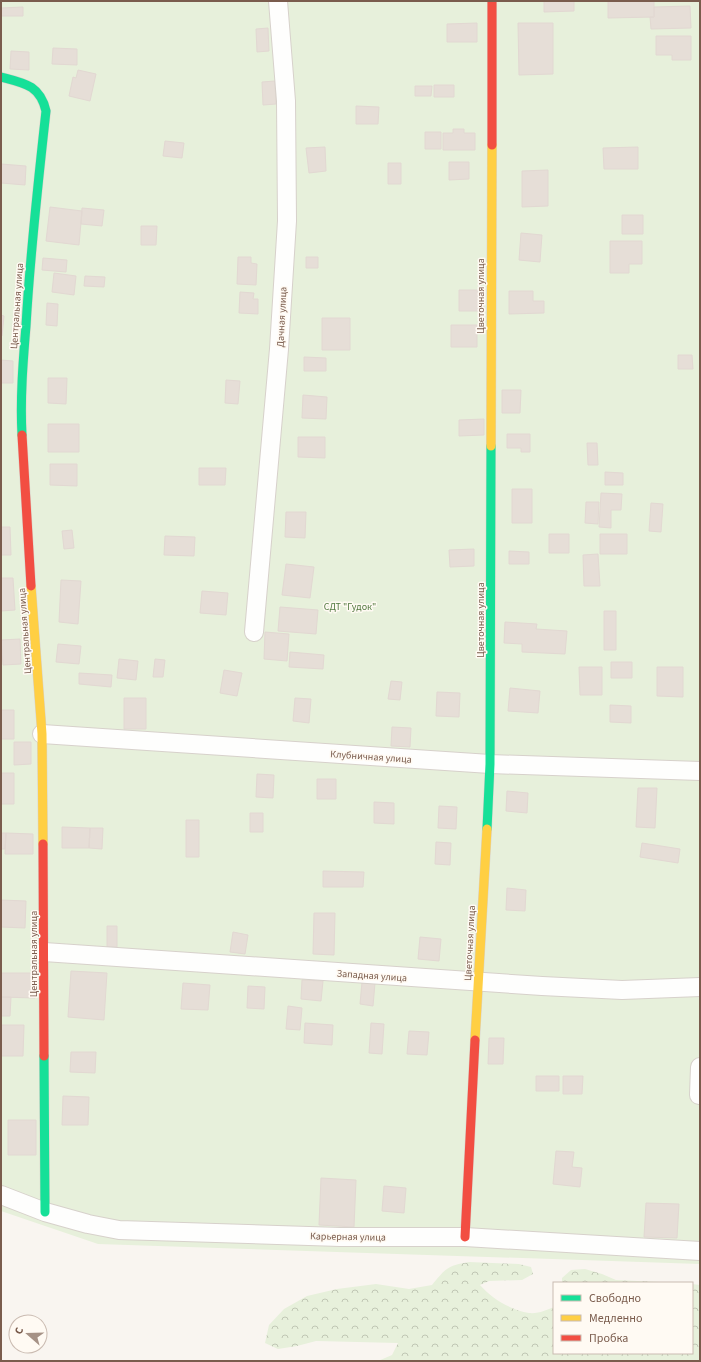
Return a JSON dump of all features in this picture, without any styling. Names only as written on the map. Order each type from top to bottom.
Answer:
[{"type":"street","name":"Дачная улица","points":[[254,632],[280,349],[287,221],[286,101],[278,1]]},
{"type":"street","name":"Цветочная улица","points":[[465,1237],[490,764],[492,1]]},
{"type":"street","name":"Центральная улица","points":[[1,77],[32,86],[39,91],[44,101],[46,110],[30,256],[21,415],[42,734],[45,1212]]},
{"type":"street","name":"Клубничная улица","points":[[42,734],[490,764],[700,771]]},
{"type":"street","name":"Западная улица","points":[[44,952],[478,982],[622,990],[700,987]]},
{"type":"street","points":[[699,1094],[700,1067]]},
{"type":"street","name":"Карьерная улица","points":[[1,1195],[45,1212],[88,1224],[119,1230],[340,1237],[465,1237],[700,1251]]},
{"type":"green space","name":"СДТ \"Гудок\"","points":[[1,1],[700,1],[700,1264],[98,1244],[1,1211]]},
{"type":"green space","points":[[469,1262],[519,1264],[531,1267],[533,1274],[522,1280],[489,1281],[480,1285],[496,1299],[509,1307],[522,1312],[536,1313],[553,1307],[553,1354],[693,1354],[693,1284],[700,1285],[700,1361],[378,1361],[392,1355],[398,1343],[316,1341],[278,1349],[265,1343],[269,1325],[284,1309],[307,1296],[337,1289],[376,1284],[409,1289],[432,1285],[448,1269],[456,1265]]},
{"type":"green space","points":[[585,1269],[616,1280],[660,1282],[562,1282],[562,1278],[571,1270]]},
{"type":"building","points":[[544,1],[574,1],[574,11],[544,12]]},
{"type":"building","points":[[608,1],[654,1],[654,17],[608,18]]},
{"type":"building","points":[[690,6],[691,28],[651,29],[650,17],[654,17],[654,7]]},
{"type":"building","points":[[23,7],[23,16],[1,16],[1,8]]},
{"type":"building","points":[[477,23],[477,42],[447,42],[447,24]]},
{"type":"building","points":[[518,23],[553,23],[553,74],[519,75]]},
{"type":"building","points":[[268,28],[269,51],[257,52],[256,29]]},
{"type":"building","points":[[656,36],[691,36],[691,60],[672,60],[672,55],[656,55]]},
{"type":"building","points":[[53,48],[77,49],[77,65],[52,64]]},
{"type":"building","points":[[11,51],[29,52],[29,70],[10,69]]},
{"type":"building","points":[[78,70],[96,74],[90,101],[69,96],[73,77],[76,78]]},
{"type":"building","points":[[275,81],[276,104],[263,105],[262,82]]},
{"type":"building","points":[[434,85],[454,85],[454,97],[434,97]]},
{"type":"building","points":[[415,86],[432,86],[431,96],[415,96]]},
{"type":"building","points":[[356,106],[379,107],[378,124],[356,124]]},
{"type":"building","points":[[453,129],[464,129],[464,133],[475,133],[475,150],[443,150],[443,133],[453,133]]},
{"type":"building","points":[[425,132],[441,132],[441,149],[425,149]]},
{"type":"building","points":[[165,141],[184,143],[182,158],[163,156]]},
{"type":"building","points":[[325,147],[326,171],[309,173],[306,148]]},
{"type":"building","points":[[638,147],[638,169],[604,169],[603,148]]},
{"type":"building","points":[[449,162],[469,162],[469,179],[449,180]]},
{"type":"building","points":[[388,163],[401,163],[401,184],[388,184]]},
{"type":"building","points":[[1,164],[26,166],[25,185],[1,183]]},
{"type":"building","points":[[548,170],[548,206],[522,207],[522,171]]},
{"type":"building","points":[[50,207],[82,211],[79,245],[46,241]]},
{"type":"building","points":[[82,208],[104,210],[102,226],[81,224]]},
{"type":"building","points":[[622,215],[643,215],[643,234],[622,234]]},
{"type":"building","points":[[141,226],[157,226],[156,245],[141,245]]},
{"type":"building","points":[[521,233],[542,235],[540,262],[519,260]]},
{"type":"building","points":[[610,241],[642,241],[642,264],[629,264],[629,273],[610,273]]},
{"type":"building","points":[[238,257],[251,257],[251,263],[257,264],[256,285],[237,284]]},
{"type":"building","points":[[306,257],[318,257],[318,268],[306,268]]},
{"type":"building","points":[[43,258],[67,260],[66,272],[42,270]]},
{"type":"building","points":[[54,273],[76,276],[74,295],[52,292]]},
{"type":"building","points":[[85,276],[105,277],[104,287],[84,286]]},
{"type":"building","points":[[459,290],[483,290],[484,311],[459,311]]},
{"type":"building","points":[[509,291],[533,291],[533,301],[544,301],[544,313],[509,314]]},
{"type":"building","points":[[240,292],[254,293],[253,299],[258,299],[258,314],[239,313]]},
{"type":"building","points":[[47,303],[58,304],[57,326],[46,325]]},
{"type":"building","points":[[1,315],[4,316],[2,336],[1,336]]},
{"type":"building","points":[[322,318],[350,318],[350,350],[322,350]]},
{"type":"building","points":[[451,325],[477,325],[477,347],[451,347]]},
{"type":"building","points":[[678,355],[692,355],[693,369],[678,369]]},
{"type":"building","points":[[304,357],[326,358],[326,371],[304,371]]},
{"type":"building","points":[[1,360],[13,361],[13,383],[1,383]]},
{"type":"building","points":[[48,378],[67,378],[66,404],[48,403]]},
{"type":"building","points":[[226,380],[240,381],[238,404],[225,403]]},
{"type":"building","points":[[502,390],[521,390],[520,413],[502,413]]},
{"type":"building","points":[[303,395],[327,397],[326,419],[302,418]]},
{"type":"building","points":[[484,419],[484,435],[459,436],[459,420]]},
{"type":"building","points":[[48,424],[79,424],[79,452],[48,452]]},
{"type":"building","points":[[507,434],[530,434],[530,452],[521,452],[521,448],[507,448]]},
{"type":"building","points":[[298,437],[325,437],[325,458],[298,457]]},
{"type":"building","points":[[587,443],[597,443],[598,465],[588,465]]},
{"type":"building","points":[[50,464],[77,464],[77,486],[50,485]]},
{"type":"building","points":[[199,468],[226,468],[225,485],[199,485]]},
{"type":"building","points":[[605,472],[623,473],[623,485],[605,485]]},
{"type":"building","points":[[512,489],[532,489],[532,523],[512,523]]},
{"type":"building","points":[[601,493],[622,494],[621,510],[611,510],[611,528],[599,527]]},
{"type":"building","points":[[586,502],[599,502],[598,524],[585,523]]},
{"type":"building","points":[[651,503],[663,504],[661,532],[649,531]]},
{"type":"building","points":[[286,512],[306,512],[305,538],[285,537]]},
{"type":"building","points":[[1,527],[10,527],[11,555],[1,555]]},
{"type":"building","points":[[72,530],[74,548],[64,549],[62,531]]},
{"type":"building","points":[[549,534],[569,534],[569,553],[549,553]]},
{"type":"building","points":[[600,534],[627,534],[627,554],[600,554]]},
{"type":"building","points":[[165,536],[195,537],[194,556],[164,555]]},
{"type":"building","points":[[474,549],[474,566],[450,567],[449,550]]},
{"type":"building","points":[[509,551],[529,552],[529,564],[509,564]]},
{"type":"building","points":[[598,554],[600,586],[584,586],[583,555]]},
{"type":"building","points":[[286,564],[314,567],[310,598],[282,595]]},
{"type":"building","points":[[1,578],[13,578],[15,610],[1,611]]},
{"type":"building","points":[[61,580],[81,581],[78,624],[59,622]]},
{"type":"building","points":[[202,591],[228,593],[226,615],[200,613]]},
{"type":"building","points":[[280,607],[318,610],[316,634],[278,631]]},
{"type":"building","points":[[604,611],[616,611],[616,650],[604,650]]},
{"type":"building","points":[[505,622],[537,624],[536,629],[567,631],[565,654],[522,652],[522,644],[504,643]]},
{"type":"building","points":[[265,632],[289,634],[287,661],[264,659]]},
{"type":"building","points":[[20,639],[21,664],[3,665],[1,640]]},
{"type":"building","points":[[58,644],[81,646],[79,664],[56,662]]},
{"type":"building","points":[[290,652],[324,655],[323,669],[289,667]]},
{"type":"building","points":[[119,659],[138,661],[136,680],[117,678]]},
{"type":"building","points":[[155,659],[165,660],[163,677],[153,677]]},
{"type":"building","points":[[611,662],[632,662],[632,678],[611,678]]},
{"type":"building","points":[[579,667],[602,667],[602,695],[580,695]]},
{"type":"building","points":[[657,667],[683,667],[683,697],[657,696]]},
{"type":"building","points":[[224,670],[242,673],[237,696],[220,693]]},
{"type":"building","points":[[79,673],[112,675],[111,687],[79,684]]},
{"type":"building","points":[[391,681],[402,682],[400,700],[388,699]]},
{"type":"building","points":[[510,688],[540,691],[538,713],[508,711]]},
{"type":"building","points":[[437,692],[460,693],[459,717],[436,716]]},
{"type":"building","points":[[124,698],[146,698],[146,729],[124,729]]},
{"type":"building","points":[[295,698],[311,699],[309,723],[293,721]]},
{"type":"building","points":[[610,705],[631,706],[631,723],[610,722]]},
{"type":"building","points":[[1,710],[14,710],[14,739],[1,739]]},
{"type":"building","points":[[392,727],[411,728],[410,747],[391,746]]},
{"type":"building","points":[[14,742],[31,742],[31,764],[14,765]]},
{"type":"building","points":[[1,773],[14,773],[14,804],[1,804]]},
{"type":"building","points":[[257,774],[274,775],[273,798],[256,797]]},
{"type":"building","points":[[317,779],[336,779],[336,799],[317,799]]},
{"type":"building","points":[[638,788],[657,788],[655,828],[636,827]]},
{"type":"building","points":[[507,791],[528,793],[527,813],[506,811]]},
{"type":"building","points":[[374,802],[394,803],[394,824],[374,823]]},
{"type":"building","points":[[439,806],[457,807],[456,829],[438,828]]},
{"type":"building","points":[[250,813],[263,813],[263,832],[250,832]]},
{"type":"building","points":[[186,820],[199,820],[199,857],[186,857]]},
{"type":"building","points":[[62,827],[90,828],[89,848],[62,848]]},
{"type":"building","points":[[90,828],[103,828],[102,849],[89,848]]},
{"type":"building","points":[[1,833],[6,833],[5,849],[1,849]]},
{"type":"building","points":[[6,833],[33,834],[33,854],[5,854]]},
{"type":"building","points":[[436,842],[451,843],[450,865],[435,864]]},
{"type":"building","points":[[642,843],[680,849],[678,863],[640,857]]},
{"type":"building","points":[[323,871],[364,872],[363,887],[323,887]]},
{"type":"building","points":[[507,888],[526,890],[525,911],[506,910]]},
{"type":"building","points":[[1,900],[26,901],[25,928],[1,927]]},
{"type":"building","points":[[314,913],[335,913],[334,955],[313,954]]},
{"type":"building","points":[[107,926],[117,926],[117,947],[107,947]]},
{"type":"building","points":[[233,932],[248,935],[245,954],[230,952]]},
{"type":"building","points":[[420,937],[441,939],[439,961],[418,959]]},
{"type":"building","points":[[71,971],[107,973],[104,1020],[68,1017]]},
{"type":"building","points":[[1,973],[35,973],[35,998],[1,997]]},
{"type":"building","points":[[302,980],[323,981],[321,1001],[301,999]]},
{"type":"building","points":[[362,982],[375,983],[373,1006],[360,1004]]},
{"type":"building","points":[[183,983],[210,985],[208,1010],[181,1009]]},
{"type":"building","points":[[248,986],[265,987],[264,1009],[247,1008]]},
{"type":"building","points":[[1,997],[11,997],[10,1016],[1,1016]]},
{"type":"building","points":[[288,1006],[302,1008],[300,1030],[286,1029]]},
{"type":"building","points":[[305,1023],[333,1025],[332,1045],[304,1043]]},
{"type":"building","points":[[371,1023],[384,1024],[382,1054],[369,1053]]},
{"type":"building","points":[[1,1025],[24,1025],[23,1056],[1,1056]]},
{"type":"building","points":[[409,1031],[429,1032],[427,1055],[407,1054]]},
{"type":"building","points":[[489,1038],[504,1038],[503,1064],[488,1064]]},
{"type":"building","points":[[71,1052],[96,1052],[95,1073],[70,1072]]},
{"type":"building","points":[[536,1076],[559,1076],[559,1091],[536,1091]]},
{"type":"building","points":[[563,1076],[583,1076],[582,1094],[563,1094]]},
{"type":"building","points":[[63,1096],[89,1097],[88,1125],[62,1125]]},
{"type":"building","points":[[8,1120],[36,1120],[36,1155],[8,1155]]},
{"type":"building","points":[[556,1151],[574,1152],[572,1167],[582,1168],[580,1187],[553,1184]]},
{"type":"building","points":[[321,1178],[356,1180],[354,1227],[319,1225]]},
{"type":"building","points":[[384,1186],[406,1188],[404,1213],[382,1211]]},
{"type":"building","points":[[646,1203],[679,1204],[677,1238],[644,1237]]},
{"type":"traffic: fast","points":[[1,77],[30,86],[40,96],[46,111],[34,218],[22,380],[22,435]]},
{"type":"traffic: fast","points":[[487,829],[490,764],[491,446]]},
{"type":"traffic: fast","points":[[44,1056],[45,1212]]},
{"type":"traffic: slow","points":[[491,446],[492,145]]},
{"type":"traffic: slow","points":[[31,586],[42,734],[43,844]]},
{"type":"traffic: slow","points":[[475,1040],[487,829]]},
{"type":"traffic: jam","points":[[492,1],[492,145]]},
{"type":"traffic: jam","points":[[22,435],[31,586]]},
{"type":"traffic: jam","points":[[43,844],[44,1056]]},
{"type":"traffic: jam","points":[[465,1237],[475,1040]]}]
